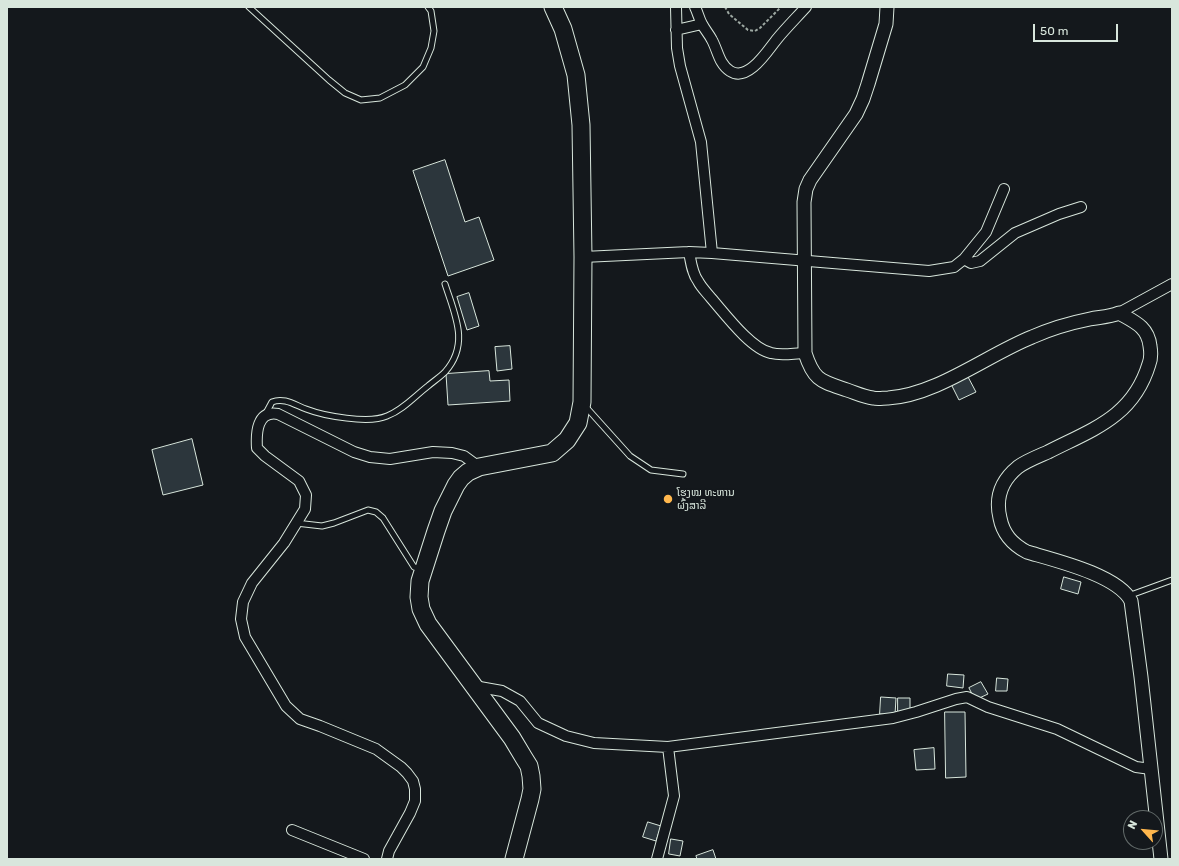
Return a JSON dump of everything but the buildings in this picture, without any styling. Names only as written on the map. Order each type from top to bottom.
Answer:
[{"type":"highway","points":[[514,859],[532,789],[529,766],[512,738],[428,624],[421,609],[419,597],[420,581],[443,512],[461,478],[468,472],[479,467],[552,453],[567,440],[578,422],[582,402],[583,257],[581,125],[576,75],[563,29],[553,7]]},
{"type":"street","points":[[676,7],[676,30],[680,66],[701,142],[712,253]]},
{"type":"street","points":[[696,7],[702,24],[713,41],[720,59],[729,71],[734,73],[741,73],[754,66],[767,54],[776,40],[806,7]]},
{"type":"street","points":[[887,7],[886,24],[868,84],[856,114],[824,159],[810,180],[806,189],[804,202],[805,353],[809,366],[814,373],[830,385],[874,399],[913,395],[943,382],[1031,337],[1061,326],[1090,318],[1109,316],[1119,313],[1172,284]]},
{"type":"street","points":[[676,30],[702,24]]},
{"type":"street","points":[[583,257],[689,252],[929,271],[954,267],[964,259],[986,232],[1004,189]]},
{"type":"street","points":[[964,259],[971,263],[980,261],[1015,233],[1058,214],[1081,207]]},
{"type":"street","points":[[689,252],[692,267],[698,281],[729,319],[748,339],[763,350],[770,353],[805,353]]},
{"type":"street","points":[[1119,313],[1138,324],[1148,335],[1151,353],[1150,362],[1143,382],[1137,393],[1127,405],[1100,426],[1019,466],[1005,481],[1000,491],[998,503],[1006,536],[1019,547],[1027,552],[1100,576],[1119,587],[1131,601],[1161,859]]},
{"type":"street","points":[[386,859],[415,801],[413,781],[401,767],[376,749],[300,719],[286,706],[245,637],[241,620],[243,602],[252,583],[284,542],[305,508],[306,495],[299,481],[265,456],[257,448],[256,436],[259,425],[264,416],[271,413],[278,414],[354,452],[370,457],[390,459],[433,452],[452,453],[464,456],[479,467]]},
{"type":"street","points":[[474,686],[502,691],[520,701],[538,723],[566,736],[594,743],[668,747],[893,718],[967,697],[988,707],[1057,729],[1136,767],[1151,769]]},
{"type":"street","points":[[657,859],[674,796],[668,747]]},
{"type":"street","points":[[292,830],[364,859]]},
{"type":"lane","points":[[249,7],[329,80],[345,93],[361,100],[380,98],[404,85],[423,67],[432,48],[434,31],[431,11],[428,7]]},
{"type":"lane","points":[[264,416],[272,402],[277,400],[283,400],[311,411],[369,420],[386,417],[400,409],[444,373],[457,354],[459,341],[458,327],[445,284]]},
{"type":"lane","points":[[582,402],[630,456],[651,470],[683,474]]},
{"type":"lane","points":[[296,523],[322,526],[368,510],[376,512],[383,518],[414,567],[424,570]]},
{"type":"lane","points":[[1128,596],[1172,580]]},
{"type":"path","points":[[724,7],[729,14],[748,30],[755,31],[781,7]]},
{"type":"place","name":"ໂຮງໝ ທະຫານ ຜົ້ງສາລີ","points":[[668,499]]}]
